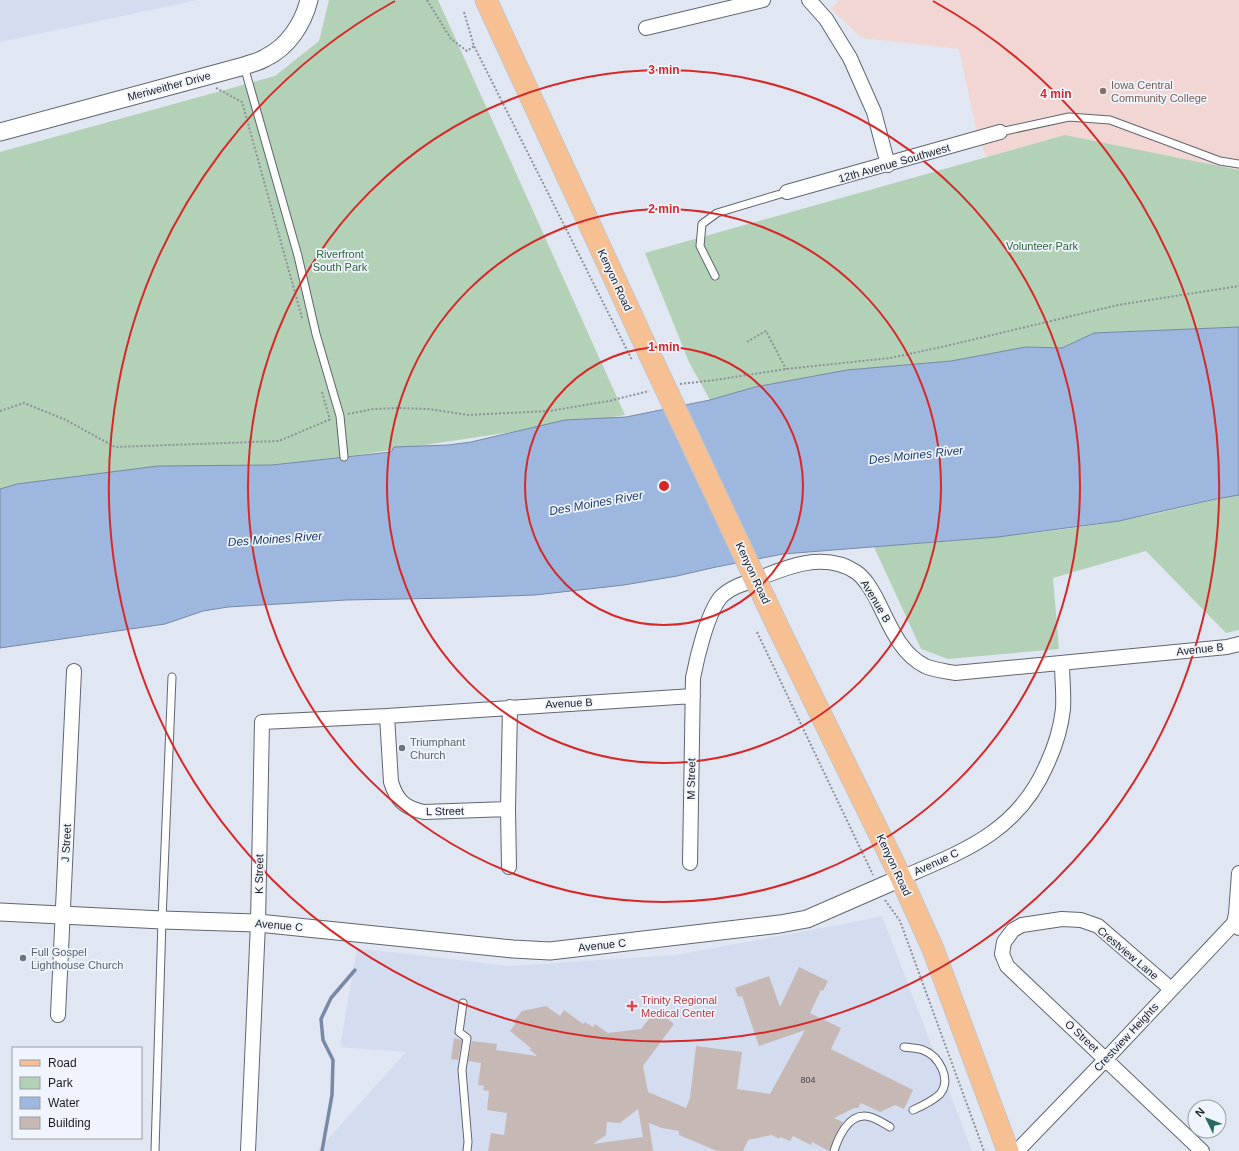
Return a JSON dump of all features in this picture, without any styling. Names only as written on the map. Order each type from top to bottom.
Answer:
[{"type":"main road","name":"Kenyon Road","points":[[486,0],[640,356],[778,626],[901,878],[933,949],[1008,1151]]},
{"type":"street","name":"Meriweither Drive","points":[[0,132],[244,66],[266,58],[278,50],[298,28],[309,0]]},
{"type":"street","points":[[646,28],[763,0]]},
{"type":"street","points":[[808,0],[826,19],[850,58],[874,112],[888,165]]},
{"type":"street","name":"12th Avenue Southwest","points":[[787,192],[888,165],[1000,132]]},
{"type":"street","name":"Avenue B","points":[[386,716],[693,696],[693,678],[698,657],[712,614],[720,598],[731,588],[787,567],[812,562],[830,563],[844,566],[858,572],[869,586],[902,648],[914,659],[926,666],[938,670],[955,673],[1227,647],[1239,644]]},
{"type":"street","name":"Avenue C","points":[[0,912],[63,916],[258,923],[513,949],[550,951],[780,924],[807,919],[945,859],[986,838],[1009,820],[1028,798],[1043,774],[1053,751],[1062,709],[1062,663]]},
{"type":"street","name":"J Street","points":[[58,1015],[74,671]]},
{"type":"street","name":"M Street","points":[[690,863],[693,696]]},
{"type":"street","points":[[509,866],[508,810],[510,707]]},
{"type":"street","name":"L Street","points":[[386,716],[391,782],[394,792],[411,809],[424,812],[508,810]]},
{"type":"street","name":"K Street","points":[[248,1151],[258,923],[262,722],[386,716]]},
{"type":"street","points":[[1237,919],[1239,873]]},
{"type":"street","name":"Crestview Heights","points":[[1017,1151],[1106,1059],[1237,919]]},
{"type":"street","name":"Crestview Lane","points":[[1013,930],[1022,925],[1062,920],[1081,920],[1098,926],[1171,989]]},
{"type":"street","name":"O Street","points":[[1013,930],[1004,942],[1002,954],[1007,966],[1202,1151]]},
{"type":"lane","points":[[244,66],[298,256],[316,334],[340,416],[344,457]]},
{"type":"lane","points":[[1000,132],[1069,117],[1110,120],[1220,161],[1239,164]]},
{"type":"lane","points":[[715,276],[700,246],[702,224],[717,213],[787,192]]},
{"type":"lane","points":[[155,1151],[162,920],[172,676]]},
{"type":"lane","points":[[463,1003],[459,1032],[468,1038],[462,1070],[468,1142],[467,1151]]},
{"type":"lane","points":[[904,1047],[924,1050],[935,1059],[943,1069],[945,1081],[941,1093],[930,1102],[913,1110]]},
{"type":"lane","points":[[834,1151],[837,1142],[849,1123],[857,1116],[866,1116],[890,1127]]},
{"type":"path","points":[[427,0],[452,39],[467,51],[474,46]]},
{"type":"path","points":[[464,12],[474,46],[640,356]]},
{"type":"path","points":[[215,87],[242,102],[303,321]]},
{"type":"path","points":[[674,385],[786,369],[890,358],[1118,305],[1239,286]]},
{"type":"path","points":[[747,342],[766,331],[786,369]]},
{"type":"path","points":[[321,389],[330,420]]},
{"type":"path","points":[[0,411],[24,403],[66,420],[115,447],[279,441],[340,416],[357,411],[398,408],[429,409],[468,415],[549,411],[609,401],[652,390]]},
{"type":"shaded area","points":[[0,0],[198,0],[0,42]]},
{"type":"shaded area","name":"Iowa Central Community College","points":[[839,0],[1239,0],[1239,170],[1065,135],[986,157],[977,133],[959,49],[862,38],[831,9]]},
{"type":"shaded area","name":"Trinity Regional Medical Center","points":[[882,916],[972,1151],[317,1151],[406,1052],[340,1047],[357,948],[509,966],[675,955]]},
{"type":"green space","name":"Riverfront South Park","points":[[329,0],[438,0],[625,415],[344,457],[272,465],[0,505],[0,152],[275,76],[319,41]]},
{"type":"green space","name":"Volunteer Park","points":[[1065,135],[1239,170],[1239,327],[1094,333],[1062,348],[1026,347],[951,361],[847,370],[755,387],[710,400],[689,362],[645,253]]},
{"type":"green space","points":[[1239,495],[1239,630],[1226,633],[1146,551],[1053,578],[1059,649],[948,659],[921,649],[874,547],[996,537],[1088,526],[1148,515]]},
{"type":"water","name":"Des Moines River","points":[[1239,327],[1239,495],[1119,521],[998,537],[783,554],[677,576],[624,585],[535,595],[346,600],[228,607],[203,611],[165,624],[0,648],[0,489],[17,484],[158,466],[272,465],[391,452],[394,447],[448,445],[471,442],[565,420],[626,417],[710,400],[755,387],[847,370],[951,361],[1026,347],[1062,348],[1094,333]]},
{"type":"building","points":[[799,967],[828,981],[823,991],[821,990],[810,1013],[841,1028],[831,1049],[913,1090],[904,1109],[895,1105],[880,1112],[861,1103],[858,1108],[854,1108],[834,1118],[843,1122],[829,1151],[812,1142],[811,1145],[793,1136],[790,1141],[780,1137],[779,1139],[772,1135],[748,1140],[743,1151],[717,1151],[679,1135],[679,1131],[662,1128],[649,1123],[653,1151],[488,1151],[491,1133],[504,1135],[507,1113],[487,1110],[489,1091],[483,1090],[484,1086],[478,1085],[481,1063],[468,1061],[472,1041],[497,1044],[496,1050],[537,1056],[529,1049],[532,1049],[510,1031],[515,1024],[513,1022],[522,1011],[546,1006],[560,1016],[564,1010],[583,1024],[585,1022],[593,1027],[595,1024],[608,1033],[641,1029],[653,1014],[655,1015],[659,1010],[669,1017],[668,1019],[674,1024],[643,1066],[648,1092],[686,1108],[690,1098],[696,1046],[742,1052],[737,1089],[770,1094],[805,1030],[759,1046],[742,996],[738,997],[735,988],[769,976],[780,1007]],"holes":[[[638,1109],[643,1137],[593,1144],[606,1135],[607,1122],[620,1123]]]},
{"type":"building","points":[[454,1038],[462,1040],[458,1060],[451,1059]]},
{"type":"waterway","points":[[322,1151],[332,1095],[333,1060],[323,1040],[321,1019],[331,998],[355,970]]},
{"type":"place","name":"Iowa Central Community College","points":[[1103,91]]},
{"type":"place","name":"Triumphant Church","points":[[402,748]]},
{"type":"place","name":"Full Gospel Lighthouse Church","points":[[23,958]]},
{"type":"place","name":"Trinity Regional Medical Center","points":[[632,1006]]}]
